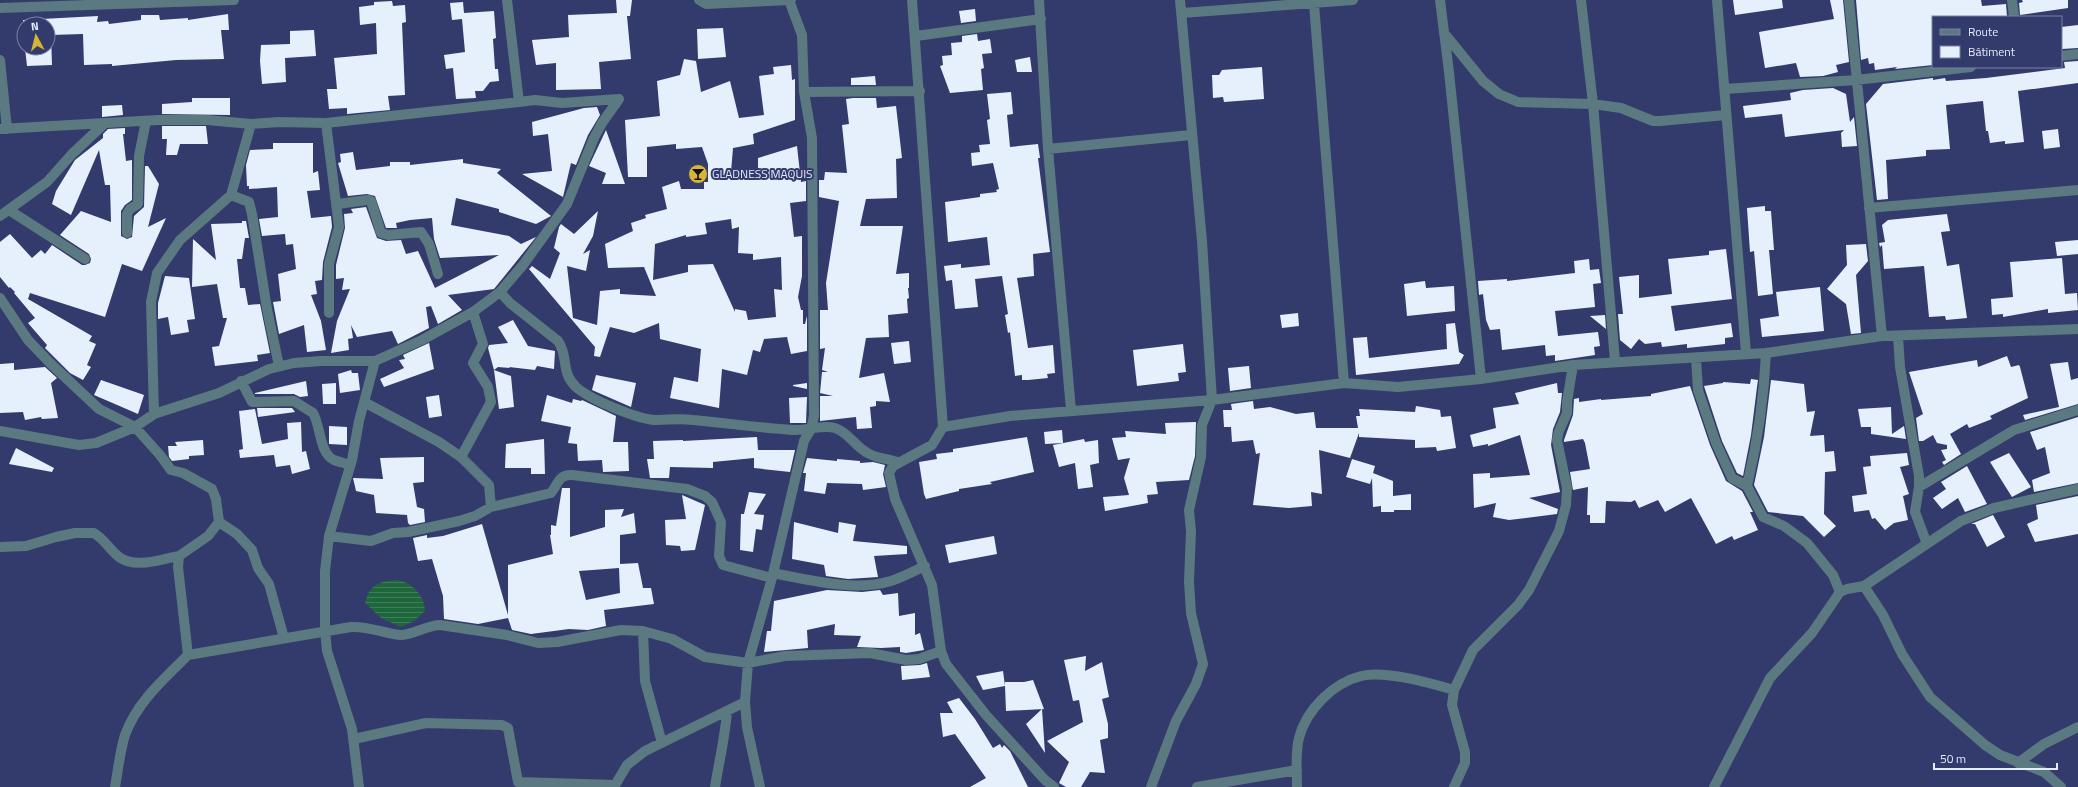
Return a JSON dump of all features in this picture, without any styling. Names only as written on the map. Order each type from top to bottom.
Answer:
[{"type":"street","points":[[0,8],[234,0]]},
{"type":"street","points":[[507,0],[519,102]]},
{"type":"street","points":[[699,0],[706,4],[790,0],[802,35],[804,92],[812,138],[814,416],[811,429],[804,441],[773,576],[748,663],[745,702],[747,727],[760,787]]},
{"type":"street","points":[[912,0],[916,36],[943,426],[932,445],[897,462],[889,473],[890,481],[895,499],[932,585],[941,651],[954,676],[986,715],[1045,780],[1054,787]]},
{"type":"street","points":[[1039,0],[1048,149],[1071,410]]},
{"type":"street","points":[[1154,786],[1176,721],[1198,678],[1202,664],[1191,613],[1189,582],[1191,531],[1189,510],[1201,457],[1202,425],[1212,400],[1202,241],[1191,135],[1180,0]]},
{"type":"street","points":[[1182,13],[1353,0]]},
{"type":"street","points":[[1440,0],[1481,379]]},
{"type":"street","points":[[1581,0],[1594,104],[1615,361]]},
{"type":"street","points":[[1717,0],[1746,353]]},
{"type":"street","points":[[1848,0],[1882,336]]},
{"type":"street","points":[[2012,0],[2014,16]]},
{"type":"street","points":[[1314,4],[1344,383]]},
{"type":"street","points":[[916,36],[1041,19]]},
{"type":"street","points":[[1444,33],[1483,81],[1499,94],[1518,102],[1594,104],[1621,108],[1653,121],[1726,115]]},
{"type":"street","points":[[2062,56],[2078,54]]},
{"type":"street","points":[[0,60],[4,129],[146,121],[207,120],[251,124],[279,122],[326,123],[535,100],[562,103],[619,99],[602,123],[594,138],[568,204],[523,264],[500,292],[473,312],[422,340],[375,361],[321,361],[294,363],[269,368],[219,393],[154,414],[135,427],[96,443],[79,445],[0,431]]},
{"type":"street","points":[[1725,88],[1856,80],[1962,68]]},
{"type":"street","points":[[804,92],[920,91]]},
{"type":"street","points":[[127,232],[127,214],[130,209],[138,204],[139,156],[146,121]]},
{"type":"street","points":[[326,123],[338,204],[339,227],[329,264],[330,313]]},
{"type":"street","points":[[0,216],[47,182],[72,154],[104,124]]},
{"type":"street","points":[[154,414],[151,302],[157,273],[180,240],[231,195],[251,124]]},
{"type":"street","points":[[1048,149],[1191,135]]},
{"type":"street","points":[[1869,208],[2078,190]]},
{"type":"street","points":[[231,195],[249,202],[251,208],[267,309],[279,366]]},
{"type":"street","points":[[338,204],[368,200],[372,201],[381,233],[388,235],[421,232],[429,244],[438,274]]},
{"type":"street","points":[[9,210],[86,259]]},
{"type":"street","points":[[500,292],[510,303],[558,341],[562,346],[567,376],[577,388],[617,409],[652,420],[692,419],[787,430],[825,427],[836,428],[851,438],[864,451],[874,457],[889,459],[897,462]]},
{"type":"street","points":[[0,298],[28,340],[98,409],[135,427],[160,454],[170,470],[183,473],[212,489],[216,499],[219,522],[208,536],[179,556],[135,563],[127,562],[118,557],[94,533],[75,532],[26,546],[0,547]]},
{"type":"street","points":[[461,457],[491,402],[488,387],[473,363],[483,344],[473,312]]},
{"type":"street","points":[[943,426],[1010,416],[1071,410],[1212,400],[1344,383],[1398,387],[1481,379],[1573,365],[1615,361],[1696,358],[1766,352],[1882,336],[2078,329]]},
{"type":"street","points":[[1898,336],[1900,367],[1916,458],[1919,487],[1915,512],[1926,544]]},
{"type":"street","points":[[1746,486],[1758,442],[1764,395],[1766,352]]},
{"type":"street","points":[[1696,358],[1698,390],[1716,444],[1732,478],[1746,486],[1763,517],[1784,526],[1807,543],[1833,575],[1840,592]]},
{"type":"street","points":[[359,787],[354,739],[345,705],[330,664],[325,630],[325,571],[329,536],[350,465],[375,361]]},
{"type":"street","points":[[1454,787],[1465,763],[1465,752],[1452,705],[1454,690],[1473,650],[1518,605],[1529,590],[1558,531],[1567,498],[1557,440],[1559,431],[1567,413],[1567,402],[1573,365]]},
{"type":"street","points":[[241,381],[252,402],[294,401],[313,413],[323,444],[329,454],[333,459],[350,465]]},
{"type":"street","points":[[364,402],[439,442],[461,457],[489,486],[491,507]]},
{"type":"street","points":[[1919,487],[2014,430],[2078,410]]},
{"type":"street","points":[[329,536],[371,541],[392,533],[408,532],[459,521],[475,516],[491,507],[551,493],[560,478],[566,475],[687,489],[705,496],[712,502],[718,512],[721,522],[719,556],[723,565],[773,576],[843,585],[890,582],[924,566]]},
{"type":"street","points":[[1714,787],[1770,678],[1812,633],[1840,592],[1847,589],[1864,586],[1961,521],[1994,508],[2078,489]]},
{"type":"street","points":[[219,522],[237,534],[252,550],[258,568],[269,584],[284,638]]},
{"type":"street","points":[[179,556],[178,567],[188,655]]},
{"type":"street","points":[[1864,586],[1883,615],[1902,654],[1930,696],[1985,745],[2000,756],[2044,772],[2061,787]]},
{"type":"street","points":[[116,787],[125,735],[135,715],[152,690],[188,655],[325,630],[362,627],[401,635],[432,625],[440,625],[507,635],[538,643],[557,642],[621,630],[643,631],[672,639],[705,657],[748,663],[785,656],[870,653],[906,660],[919,659],[941,651]]},
{"type":"street","points":[[643,631],[645,681],[662,743]]},
{"type":"street","points":[[1297,787],[1299,739],[1311,713],[1332,690],[1349,680],[1362,676],[1375,675],[1429,682],[1454,690]]},
{"type":"street","points":[[354,739],[426,723],[502,725],[508,728],[518,782],[614,786],[627,765],[645,751],[745,702]]},
{"type":"street","points":[[715,787],[722,739],[726,726],[727,712]]},
{"type":"street","points":[[2018,763],[2044,744],[2078,728]]},
{"type":"street","points":[[1197,787],[1297,770]]},
{"type":"shaded area","points":[[397,580],[408,584],[417,591],[424,605],[425,611],[414,621],[401,627],[381,618],[365,603],[369,592],[376,585],[385,581]]},
{"type":"building","points":[[616,0],[632,0],[630,16],[627,16],[631,59],[599,62],[601,89],[556,90],[556,63],[536,65],[532,40],[569,37],[568,15],[617,13]]},
{"type":"building","points":[[1733,0],[1782,0],[1783,8],[1735,15]]},
{"type":"building","points":[[1830,0],[1843,0],[1849,62],[1836,65],[1838,72],[1823,76],[1800,77],[1796,63],[1765,68],[1759,32],[1834,19]]},
{"type":"building","points":[[1856,0],[1981,0],[1982,6],[2006,4],[2007,16],[1932,16],[1932,65],[1875,70],[1874,63],[1869,64],[1868,58],[1861,60]]},
{"type":"building","points":[[2022,0],[2068,0],[2068,8],[2020,15],[2019,3],[2023,2]]},
{"type":"building","points":[[392,1],[393,6],[405,5],[406,22],[402,23],[405,95],[388,96],[390,110],[347,114],[347,108],[329,109],[327,89],[337,89],[334,58],[377,54],[376,23],[360,25],[359,7],[374,5],[374,2]]},
{"type":"building","points":[[463,2],[464,13],[494,11],[496,38],[493,39],[495,69],[498,69],[499,81],[490,82],[483,91],[475,91],[476,98],[456,99],[453,68],[446,69],[444,55],[465,52],[462,19],[452,20],[450,3]]},
{"type":"building","points":[[975,9],[976,21],[961,23],[959,11]]},
{"type":"building","points":[[228,14],[229,30],[221,30],[224,59],[176,60],[112,66],[112,64],[84,65],[83,34],[56,35],[56,18],[98,16],[97,22],[108,21],[109,24],[141,20],[141,15],[159,15],[160,20],[188,18],[188,20]]},
{"type":"building","points":[[2078,25],[2078,48],[2062,49],[2062,27]]},
{"type":"building","points":[[723,28],[726,57],[698,59],[697,29]]},
{"type":"building","points":[[314,30],[316,56],[285,58],[286,82],[262,84],[260,61],[261,45],[290,44],[290,31]]},
{"type":"building","points":[[977,34],[978,41],[990,39],[992,53],[982,54],[984,68],[981,69],[983,90],[950,93],[940,66],[943,65],[942,56],[952,55],[951,43],[962,42],[962,36]]},
{"type":"building","points":[[26,56],[52,56],[52,65],[27,66]]},
{"type":"building","points":[[1030,57],[1032,72],[1017,72],[1015,60]]},
{"type":"building","points":[[684,59],[696,61],[701,92],[730,81],[739,118],[764,115],[759,76],[774,74],[773,67],[791,65],[792,80],[795,79],[795,120],[753,134],[754,144],[733,148],[731,172],[758,170],[758,158],[797,146],[801,182],[806,181],[806,201],[790,203],[794,237],[802,236],[802,276],[798,297],[801,310],[803,310],[803,324],[805,324],[807,316],[807,351],[791,354],[787,337],[764,339],[760,352],[753,350],[747,375],[722,369],[719,408],[670,398],[674,377],[698,382],[701,349],[660,339],[659,323],[634,333],[610,327],[600,357],[594,356],[595,347],[529,269],[532,266],[550,279],[560,253],[554,248],[561,224],[574,234],[598,211],[593,236],[583,254],[590,250],[586,271],[567,266],[573,318],[597,325],[600,291],[620,289],[620,294],[656,296],[644,267],[608,268],[605,244],[633,231],[631,223],[646,218],[645,215],[667,209],[662,187],[679,181],[681,189],[704,189],[704,182],[708,182],[708,164],[702,147],[676,149],[676,144],[647,147],[647,177],[628,177],[625,120],[660,116],[657,81],[680,75]],"holes":[[[731,219],[732,229],[739,227],[738,253],[753,254],[753,260],[781,257],[782,290],[774,289],[776,317],[748,320],[746,311],[735,309],[735,312],[713,264],[688,265],[688,272],[653,280],[655,244],[686,235],[686,237],[707,234],[705,223]]]},
{"type":"building","points":[[2078,61],[2078,83],[2018,91],[2024,142],[2005,144],[2005,141],[1990,143],[1988,131],[1986,131],[1983,101],[1946,105],[1950,149],[1926,150],[1926,156],[1886,160],[1888,199],[1877,200],[1866,104],[1883,84],[1933,78],[1933,80],[1945,78],[1946,81],[1986,78],[2065,68],[2064,62]]},
{"type":"building","points":[[1262,67],[1264,99],[1224,102],[1223,97],[1213,98],[1212,75],[1219,75],[1222,70]]},
{"type":"building","points":[[875,76],[876,85],[851,85],[851,78]]},
{"type":"building","points":[[1833,88],[1846,94],[1850,122],[1854,117],[1857,146],[1842,147],[1841,133],[1844,130],[1785,137],[1782,114],[1745,118],[1743,106],[1791,100],[1790,93],[1803,90]]},
{"type":"building","points":[[1011,92],[1013,114],[1007,115],[1010,147],[1038,144],[1040,158],[1038,158],[1050,252],[1033,254],[1034,276],[1017,278],[1028,348],[1053,345],[1055,373],[1047,374],[1048,378],[1028,380],[1022,380],[1022,375],[1015,376],[1010,332],[1008,333],[1005,315],[1008,314],[1002,276],[975,279],[978,307],[955,309],[952,280],[946,281],[944,266],[961,264],[961,268],[990,265],[987,237],[948,242],[945,202],[980,197],[980,194],[997,192],[996,190],[999,189],[993,163],[972,166],[971,153],[980,152],[979,145],[990,144],[987,120],[990,119],[987,94]]},
{"type":"building","points":[[192,98],[230,98],[230,115],[162,114],[162,104],[192,102]]},
{"type":"building","points":[[876,98],[877,108],[896,106],[902,158],[896,159],[897,198],[866,199],[860,226],[903,226],[896,274],[909,273],[909,298],[907,299],[908,313],[888,315],[889,337],[866,338],[859,378],[884,373],[890,402],[876,401],[876,406],[870,407],[872,428],[857,429],[856,417],[820,421],[820,396],[833,396],[820,393],[822,372],[828,372],[822,370],[825,348],[820,349],[820,310],[828,310],[826,283],[839,201],[819,197],[819,180],[824,180],[825,172],[847,173],[842,125],[849,124],[846,99]]},
{"type":"building","points":[[122,105],[123,115],[102,117],[102,106]]},
{"type":"building","points":[[597,107],[600,115],[588,135],[576,165],[571,163],[563,197],[522,174],[552,171],[548,134],[533,136],[532,122],[584,108]]},
{"type":"building","points":[[162,126],[206,126],[208,144],[180,144],[177,155],[166,155],[167,139],[162,139]]},
{"type":"building","points":[[125,128],[125,134],[123,134],[126,161],[132,160],[132,200],[125,205],[121,211],[121,236],[127,239],[132,237],[134,216],[144,207],[145,166],[148,166],[159,184],[148,227],[166,218],[142,271],[122,264],[105,317],[30,293],[28,299],[92,336],[89,341],[96,344],[87,365],[91,367],[83,380],[70,373],[45,348],[47,345],[28,323],[35,318],[14,293],[15,292],[10,287],[9,288],[0,277],[0,242],[10,234],[32,258],[41,250],[45,254],[52,245],[82,265],[90,263],[91,259],[89,254],[60,235],[81,211],[111,222],[110,185],[105,185],[99,150],[71,215],[52,204],[56,191],[75,160],[103,138],[103,134],[108,129]]},
{"type":"building","points":[[2058,129],[2060,147],[2044,149],[2042,131]]},
{"type":"building","points":[[606,130],[625,184],[602,184],[606,173],[589,166]]},
{"type":"building","points":[[273,143],[313,143],[313,173],[318,171],[320,190],[307,191],[311,218],[331,216],[332,227],[323,262],[322,280],[315,281],[317,294],[311,295],[321,321],[326,350],[307,352],[304,325],[279,334],[273,302],[281,301],[278,274],[296,269],[293,244],[286,245],[285,234],[262,236],[259,219],[278,217],[277,187],[249,189],[249,186],[247,186],[246,165],[250,150],[273,149]]},
{"type":"building","points":[[353,152],[356,170],[390,166],[390,162],[410,162],[410,165],[463,159],[463,163],[501,169],[497,173],[551,216],[536,224],[499,212],[499,209],[456,198],[451,225],[509,236],[521,244],[536,237],[494,289],[448,295],[462,310],[438,324],[431,306],[426,307],[429,328],[398,344],[392,331],[357,337],[351,325],[353,338],[348,339],[349,350],[331,353],[337,321],[350,289],[342,290],[344,278],[336,279],[336,265],[345,228],[344,214],[353,213],[351,209],[366,207],[377,238],[386,241],[401,240],[406,254],[418,251],[435,288],[499,255],[440,258],[434,239],[432,218],[396,223],[397,228],[386,228],[375,196],[367,194],[348,196],[338,163],[341,162],[340,154]]},
{"type":"building","points":[[1765,206],[1765,211],[1771,211],[1774,250],[1769,250],[1773,294],[1758,296],[1754,251],[1750,252],[1747,208]]},
{"type":"building","points":[[1947,214],[1950,231],[1941,232],[1947,266],[1959,264],[1967,318],[1946,320],[1945,316],[1929,317],[1924,266],[1884,269],[1882,245],[1880,247],[1879,243],[1885,242],[1882,225],[1888,220]]},
{"type":"building","points":[[242,221],[246,221],[249,238],[245,238],[242,259],[237,259],[240,288],[245,288],[248,305],[260,304],[270,353],[257,355],[258,361],[215,366],[212,347],[219,346],[227,318],[223,318],[217,284],[192,287],[193,239],[216,260],[211,224],[242,223]]},
{"type":"building","points":[[2078,240],[2078,254],[2057,256],[2055,242]]},
{"type":"building","points":[[1866,244],[1868,261],[1856,275],[1861,333],[1851,334],[1846,304],[1827,289],[1847,265],[1846,245]]},
{"type":"building","points":[[1726,249],[1732,299],[1671,306],[1675,331],[1731,323],[1733,337],[1725,338],[1725,344],[1687,348],[1687,344],[1662,347],[1661,342],[1645,344],[1639,339],[1631,349],[1620,340],[1618,314],[1623,314],[1619,277],[1639,275],[1639,298],[1672,294],[1668,259],[1709,255],[1709,251]]},
{"type":"building","points":[[2062,258],[2065,294],[2077,293],[2078,310],[2048,313],[2048,309],[2003,317],[2003,314],[1992,315],[1991,299],[2013,297],[2010,262]]},
{"type":"building","points":[[1589,259],[1590,270],[1599,269],[1601,283],[1593,284],[1595,307],[1555,311],[1558,336],[1598,332],[1600,346],[1594,347],[1595,355],[1555,361],[1555,355],[1546,356],[1545,345],[1502,350],[1500,329],[1490,330],[1486,320],[1483,294],[1479,295],[1478,281],[1507,279],[1507,281],[1575,273],[1574,261]]},
{"type":"building","points":[[165,276],[189,278],[195,319],[187,320],[189,332],[171,335],[168,317],[158,319],[158,303]]},
{"type":"building","points":[[1425,281],[1426,288],[1454,286],[1455,311],[1407,316],[1404,284]]},
{"type":"building","points":[[1820,287],[1824,331],[1762,337],[1760,319],[1779,316],[1776,292]]},
{"type":"building","points":[[1298,313],[1299,326],[1282,328],[1280,315]]},
{"type":"building","points":[[1605,315],[1606,329],[1590,316]]},
{"type":"building","points":[[513,320],[528,346],[555,351],[554,369],[537,366],[535,370],[498,367],[494,370],[488,348],[489,345],[508,343],[498,327]]},
{"type":"building","points":[[1455,323],[1459,352],[1464,355],[1459,364],[1356,375],[1353,338],[1367,337],[1369,358],[1447,349],[1446,324]]},
{"type":"building","points":[[909,341],[911,362],[894,364],[891,343]]},
{"type":"building","points":[[429,343],[434,369],[384,387],[380,379],[404,368],[399,360],[405,359],[403,355]]},
{"type":"building","points":[[1183,344],[1186,372],[1178,373],[1179,381],[1137,386],[1133,350]]},
{"type":"building","points":[[2007,356],[2011,367],[2019,365],[2020,367],[2028,398],[1990,416],[1992,419],[1969,428],[1967,424],[1950,434],[1961,454],[1944,465],[1942,462],[1946,460],[1941,450],[1947,449],[1947,445],[1937,443],[1933,435],[1923,441],[1919,441],[1916,418],[1923,414],[1909,372],[1977,360],[1978,367]]},
{"type":"building","points":[[2068,362],[2071,380],[2078,378],[2078,404],[2025,420],[2023,415],[2059,407],[2050,364]]},
{"type":"building","points":[[14,363],[14,370],[45,367],[57,378],[51,383],[58,418],[42,419],[41,417],[25,420],[23,412],[0,413],[0,364]]},
{"type":"building","points":[[1249,366],[1251,388],[1230,391],[1228,368]]},
{"type":"building","points":[[351,370],[352,373],[358,373],[360,390],[340,393],[338,374]]},
{"type":"building","points":[[494,370],[511,376],[514,407],[499,409]]},
{"type":"building","points":[[596,375],[636,383],[631,407],[592,390]]},
{"type":"building","points":[[1751,379],[1758,380],[1751,435],[1743,476],[1737,473],[1722,441],[1704,386],[1723,382],[1750,384]]},
{"type":"building","points":[[101,380],[144,395],[138,414],[94,395]]},
{"type":"building","points":[[1771,380],[1804,384],[1807,412],[1815,411],[1810,436],[1824,435],[1825,452],[1834,451],[1836,471],[1825,472],[1824,514],[1836,526],[1824,537],[1803,516],[1768,512],[1754,485],[1764,437]]},
{"type":"building","points":[[306,381],[308,396],[300,397],[294,394],[255,394],[255,393]]},
{"type":"building","points":[[336,383],[336,404],[323,404],[322,384]]},
{"type":"building","points":[[807,383],[807,389],[793,386],[793,385]]},
{"type":"building","points":[[1557,383],[1558,393],[1562,393],[1560,412],[1553,429],[1551,445],[1560,492],[1529,498],[1558,509],[1557,514],[1509,520],[1493,517],[1496,503],[1474,508],[1473,474],[1490,473],[1490,478],[1530,475],[1520,435],[1488,446],[1488,444],[1473,447],[1470,435],[1496,428],[1493,408],[1519,404],[1515,393]]},
{"type":"building","points":[[1690,386],[1710,445],[1726,481],[1742,491],[1753,512],[1750,512],[1758,530],[1734,540],[1732,536],[1716,544],[1691,498],[1665,512],[1658,500],[1639,508],[1635,500],[1631,502],[1606,501],[1605,523],[1590,523],[1590,515],[1587,515],[1588,487],[1573,490],[1570,472],[1590,469],[1585,443],[1583,439],[1564,442],[1573,415],[1574,399],[1579,398],[1579,402],[1651,396],[1651,394]]},
{"type":"building","points":[[439,395],[442,416],[429,418],[426,397]]},
{"type":"building","points":[[547,395],[572,403],[573,399],[582,400],[616,416],[613,442],[628,442],[629,471],[603,472],[602,460],[578,461],[577,444],[568,443],[571,427],[541,421]]},
{"type":"building","points":[[807,397],[806,423],[790,423],[789,398]]},
{"type":"building","points":[[1253,401],[1254,409],[1270,407],[1296,414],[1314,412],[1316,428],[1358,428],[1356,416],[1360,416],[1359,409],[1415,412],[1416,406],[1440,410],[1441,417],[1451,416],[1456,448],[1437,451],[1436,447],[1415,448],[1415,440],[1359,437],[1359,433],[1350,458],[1319,450],[1322,494],[1311,492],[1312,506],[1289,508],[1253,505],[1260,453],[1256,454],[1253,440],[1232,442],[1231,427],[1224,427],[1223,410],[1232,410],[1231,404]]},
{"type":"building","points":[[1891,407],[1892,434],[1904,426],[1906,439],[1871,434],[1871,427],[1861,427],[1858,409]]},
{"type":"building","points":[[257,408],[292,408],[295,412],[258,417]]},
{"type":"building","points":[[255,409],[262,444],[288,439],[287,423],[301,422],[302,452],[306,451],[310,469],[292,474],[290,465],[276,467],[274,455],[240,458],[239,450],[243,449],[239,411]]},
{"type":"building","points":[[2078,417],[2078,483],[2034,492],[2032,480],[2050,473],[2045,447],[2037,450],[2030,432]]},
{"type":"building","points":[[1196,422],[1195,456],[1189,480],[1156,482],[1158,494],[1147,495],[1148,503],[1105,511],[1103,497],[1129,495],[1124,478],[1130,458],[1118,460],[1112,438],[1126,437],[1125,431],[1166,434],[1165,423]]},
{"type":"building","points":[[329,426],[347,427],[347,445],[329,444]]},
{"type":"building","points":[[1062,430],[1063,443],[1045,444],[1044,432]]},
{"type":"building","points":[[757,437],[758,450],[795,450],[790,472],[754,468],[754,458],[713,462],[713,468],[670,467],[669,478],[650,478],[647,459],[654,459],[653,441]]},
{"type":"building","points":[[1027,437],[1034,472],[990,482],[992,484],[959,489],[959,491],[926,499],[919,462],[937,459],[936,454],[953,452],[953,449]]},
{"type":"building","points":[[544,439],[545,474],[531,474],[531,468],[505,468],[506,444]]},
{"type":"building","points":[[1084,439],[1085,442],[1098,440],[1099,463],[1090,465],[1093,487],[1078,489],[1075,463],[1059,467],[1053,445]]},
{"type":"building","points":[[203,440],[204,455],[189,456],[189,459],[172,461],[169,457],[168,446],[177,446],[175,442]]},
{"type":"building","points":[[16,448],[54,468],[52,472],[9,464]]},
{"type":"building","points":[[1907,453],[1909,465],[1900,467],[1909,494],[1903,496],[1908,520],[1894,523],[1885,530],[1875,518],[1872,519],[1869,510],[1854,512],[1852,496],[1867,494],[1863,467],[1871,466],[1870,456]]},
{"type":"building","points":[[2009,453],[2031,487],[2012,497],[1990,462]]},
{"type":"building","points":[[424,457],[424,482],[413,483],[417,507],[424,509],[425,522],[410,525],[408,523],[407,515],[376,513],[374,495],[356,491],[353,478],[383,479],[380,458]]},
{"type":"building","points":[[807,458],[837,461],[837,459],[860,461],[860,463],[873,462],[885,465],[883,474],[886,487],[863,490],[862,484],[827,483],[825,494],[804,491],[806,473],[803,473]]},
{"type":"building","points":[[1352,459],[1375,466],[1373,473],[1393,481],[1393,496],[1411,494],[1411,510],[1381,512],[1381,506],[1373,507],[1372,478],[1370,484],[1346,477]]},
{"type":"building","points":[[1967,466],[1987,504],[1965,512],[1958,498],[1942,509],[1933,498],[1946,489],[1941,482]]},
{"type":"building","points":[[562,488],[570,488],[570,537],[605,527],[605,510],[624,509],[621,517],[634,513],[636,533],[620,535],[620,564],[638,563],[643,588],[651,588],[654,604],[604,610],[606,626],[588,630],[569,629],[531,634],[512,630],[508,618],[478,624],[444,619],[443,596],[432,559],[418,561],[413,538],[427,535],[427,538],[443,536],[482,524],[508,615],[508,565],[553,554],[550,535],[551,525],[556,526]],"holes":[[[619,568],[620,593],[586,600],[579,571]]]},
{"type":"building","points":[[749,492],[766,494],[754,514],[764,515],[762,530],[756,529],[753,552],[740,550],[741,514],[744,514]]},
{"type":"building","points":[[682,495],[705,505],[695,550],[681,551],[680,546],[666,545],[665,520],[686,519]]},
{"type":"building","points":[[2078,496],[2078,534],[2035,542],[2027,524],[2038,519],[2036,505]]},
{"type":"building","points":[[1993,515],[2005,537],[1987,547],[1975,524],[1971,524]]},
{"type":"building","points":[[794,522],[838,533],[839,522],[856,525],[853,541],[907,546],[907,554],[874,556],[878,577],[848,579],[826,576],[824,565],[792,559]]},
{"type":"building","points":[[994,536],[997,554],[949,563],[945,545]]},
{"type":"building","points":[[827,590],[862,592],[880,590],[883,595],[898,593],[899,616],[915,613],[915,635],[920,633],[924,650],[906,653],[900,652],[900,647],[857,647],[861,636],[834,635],[835,624],[807,630],[808,648],[764,652],[767,631],[771,631],[774,601]]},
{"type":"building","points":[[1086,656],[1085,671],[1102,662],[1109,697],[1102,699],[1108,724],[1108,738],[1100,740],[1105,773],[1090,772],[1081,787],[1066,787],[1059,783],[1069,762],[1047,741],[1083,722],[1079,700],[1073,701],[1064,660]]},
{"type":"building","points":[[927,663],[930,677],[902,680],[901,666]]},
{"type":"building","points":[[1003,671],[1005,686],[983,690],[976,676]]},
{"type":"building","points":[[1033,680],[1044,709],[1006,711],[1005,682],[1024,682]]},
{"type":"building","points":[[959,698],[975,719],[993,748],[1000,744],[1002,748],[1004,745],[1010,751],[1028,787],[970,787],[986,778],[955,734],[943,737],[940,713],[953,713],[947,702]]},
{"type":"building","points":[[1042,709],[1045,753],[1026,724]]},
{"type":"place","name":"GLADNESS MAQUIS","points":[[698,174]]}]
